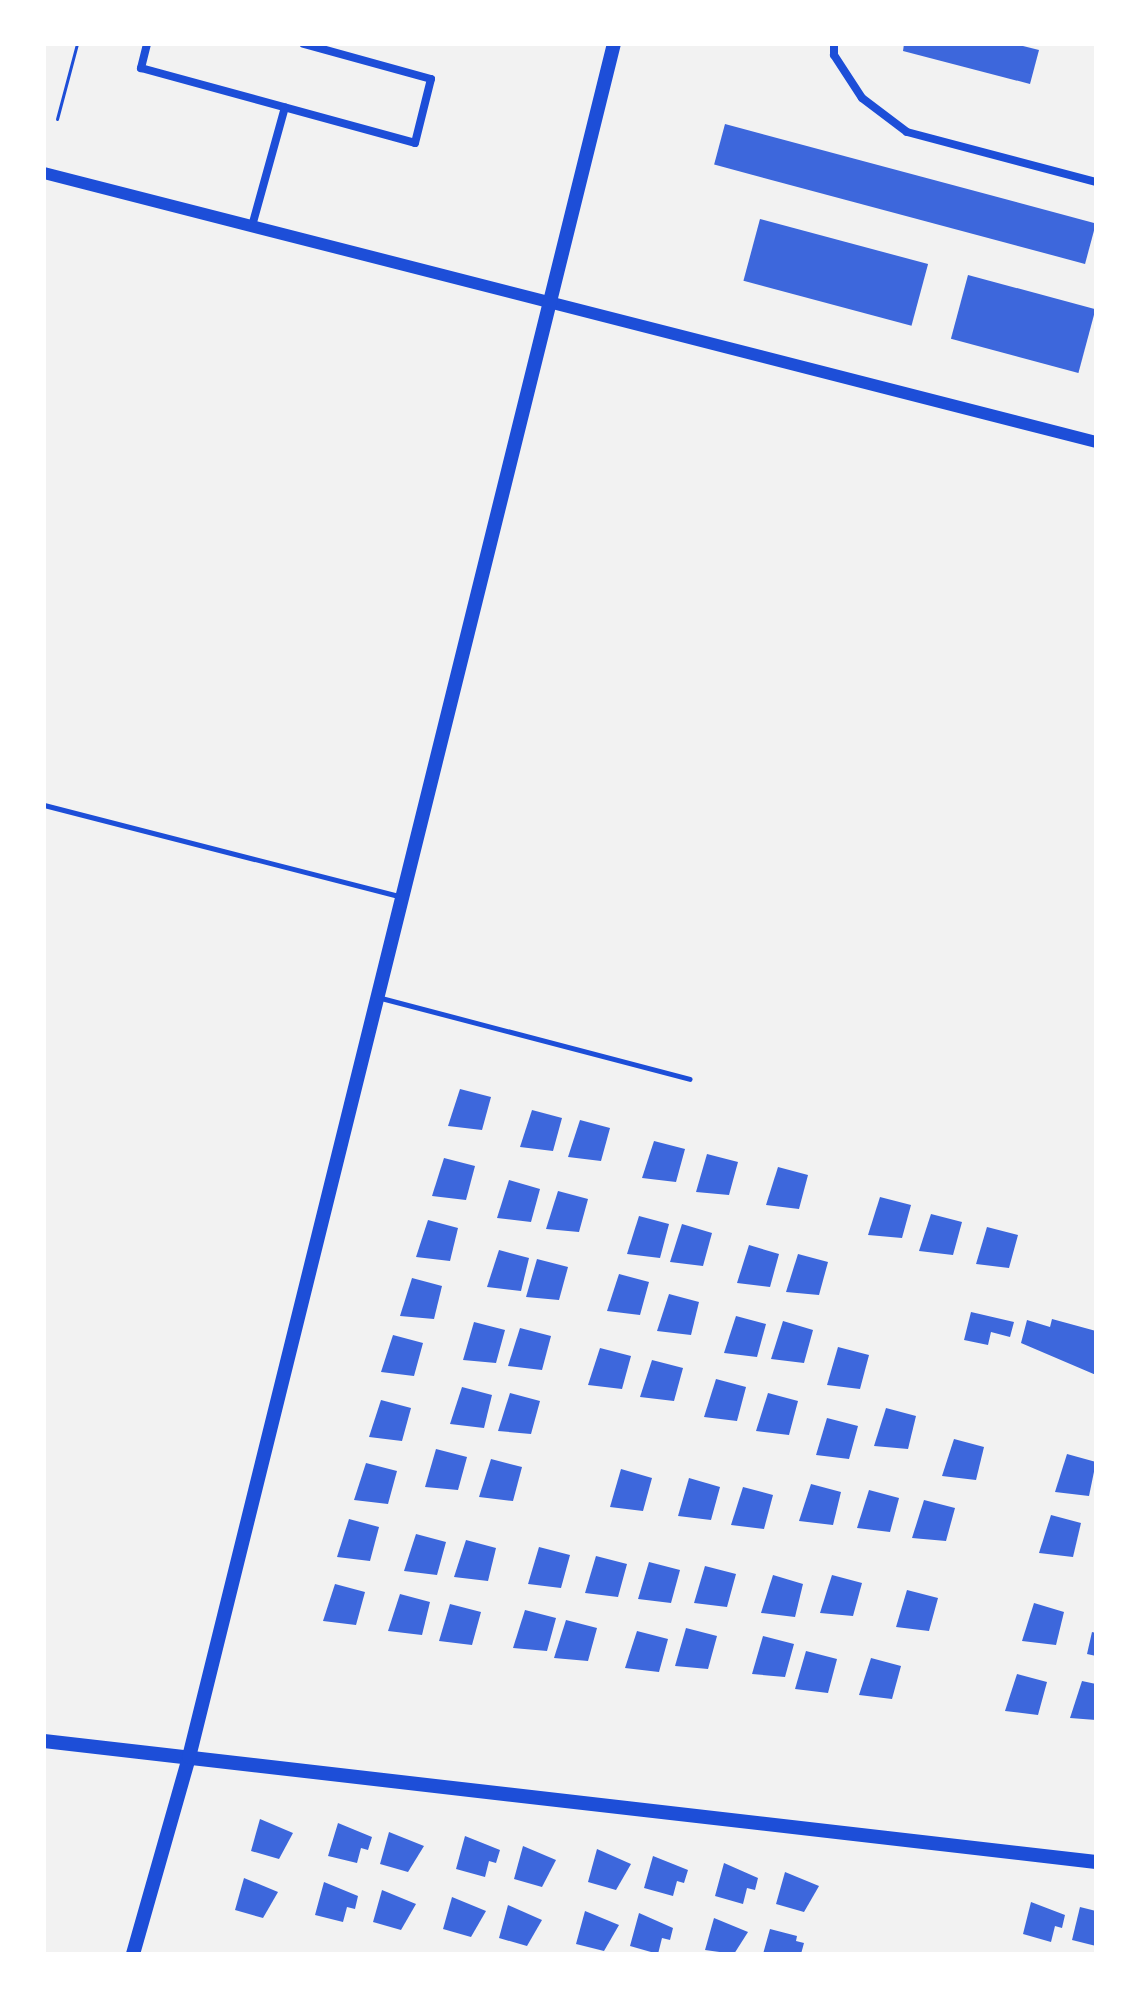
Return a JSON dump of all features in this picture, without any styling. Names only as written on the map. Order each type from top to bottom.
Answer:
[{"type":"main road","points":[[133,1954],[189,1757],[399,896],[614,44]]},
{"type":"main road","points":[[44,1741],[1096,1862]]},
{"type":"street","points":[[147,44],[141,68],[415,143],[431,79],[304,44]]},
{"type":"street","points":[[834,44],[834,55],[862,98],[907,132],[1096,182]]},
{"type":"street","points":[[252,226],[285,107]]},
{"type":"street","points":[[44,173],[546,304],[1096,442]]},
{"type":"lane","points":[[44,805],[399,896]]},
{"type":"lane","points":[[375,996],[690,1079]]},
{"type":"path","points":[[57,119],[77,44]]},
{"type":"building","points":[[904,44],[1015,44],[1039,50],[1030,84],[903,51]]},
{"type":"building","points":[[725,124],[1096,223],[1085,264],[714,165]]},
{"type":"building","points":[[760,219],[928,264],[912,326],[743,281]]},
{"type":"building","points":[[968,275],[1096,309],[1078,373],[951,339]]},
{"type":"building","points":[[460,1089],[491,1097],[482,1130],[448,1126]]},
{"type":"building","points":[[532,1110],[562,1118],[553,1151],[520,1147]]},
{"type":"building","points":[[580,1120],[610,1128],[601,1161],[568,1157]]},
{"type":"building","points":[[654,1141],[685,1149],[676,1182],[642,1178]]},
{"type":"building","points":[[707,1154],[738,1162],[729,1195],[696,1192]]},
{"type":"building","points":[[444,1158],[475,1166],[466,1200],[432,1196]]},
{"type":"building","points":[[778,1167],[808,1175],[799,1209],[766,1205]]},
{"type":"building","points":[[509,1180],[540,1189],[531,1222],[497,1218]]},
{"type":"building","points":[[558,1191],[588,1199],[579,1232],[546,1229]]},
{"type":"building","points":[[880,1197],[911,1205],[902,1238],[868,1235]]},
{"type":"building","points":[[931,1214],[962,1222],[953,1255],[919,1251]]},
{"type":"building","points":[[639,1216],[669,1224],[660,1258],[627,1254]]},
{"type":"building","points":[[428,1220],[458,1228],[450,1261],[416,1257]]},
{"type":"building","points":[[682,1224],[712,1233],[703,1266],[670,1262]]},
{"type":"building","points":[[987,1227],[1018,1235],[1009,1268],[976,1264]]},
{"type":"building","points":[[749,1245],[779,1254],[770,1287],[737,1283]]},
{"type":"building","points":[[499,1250],[529,1258],[521,1291],[487,1287]]},
{"type":"building","points":[[798,1254],[828,1262],[819,1295],[786,1292]]},
{"type":"building","points":[[537,1259],[568,1267],[559,1300],[526,1297]]},
{"type":"building","points":[[619,1274],[649,1282],[640,1315],[607,1311]]},
{"type":"building","points":[[412,1278],[442,1286],[434,1319],[400,1316]]},
{"type":"building","points":[[669,1294],[699,1302],[691,1335],[657,1331]]},
{"type":"building","points":[[971,1312],[1014,1322],[1010,1337],[991,1332],[988,1345],[964,1340]]},
{"type":"building","points":[[736,1316],[766,1324],[757,1357],[724,1353]]},
{"type":"building","points":[[1052,1319],[1096,1331],[1096,1375],[1021,1343],[1027,1320],[1050,1327]]},
{"type":"building","points":[[783,1321],[813,1330],[804,1363],[771,1359]]},
{"type":"building","points":[[474,1322],[505,1330],[496,1363],[463,1360]]},
{"type":"building","points":[[520,1328],[551,1336],[542,1370],[508,1366]]},
{"type":"building","points":[[393,1335],[423,1343],[414,1376],[381,1372]]},
{"type":"building","points":[[838,1347],[869,1355],[860,1389],[827,1385]]},
{"type":"building","points":[[600,1348],[631,1356],[622,1389],[588,1385]]},
{"type":"building","points":[[652,1360],[683,1368],[674,1401],[640,1397]]},
{"type":"building","points":[[716,1379],[746,1387],[737,1421],[704,1417]]},
{"type":"building","points":[[462,1387],[492,1395],[484,1428],[450,1424]]},
{"type":"building","points":[[510,1393],[540,1401],[531,1434],[498,1431]]},
{"type":"building","points":[[768,1393],[798,1401],[789,1435],[756,1431]]},
{"type":"building","points":[[381,1400],[411,1408],[402,1441],[369,1437]]},
{"type":"building","points":[[886,1408],[916,1416],[908,1449],[874,1446]]},
{"type":"building","points":[[827,1418],[858,1426],[849,1459],[816,1455]]},
{"type":"building","points":[[954,1439],[984,1447],[976,1480],[942,1476]]},
{"type":"building","points":[[436,1449],[467,1457],[458,1490],[425,1487]]},
{"type":"building","points":[[1067,1454],[1096,1462],[1089,1496],[1055,1492]]},
{"type":"building","points":[[491,1459],[522,1467],[513,1501],[479,1497]]},
{"type":"building","points":[[366,1463],[397,1471],[388,1504],[354,1500]]},
{"type":"building","points":[[621,1469],[652,1478],[643,1511],[610,1507]]},
{"type":"building","points":[[689,1478],[720,1487],[711,1520],[678,1516]]},
{"type":"building","points":[[811,1484],[841,1492],[833,1525],[799,1521]]},
{"type":"building","points":[[743,1487],[773,1495],[764,1529],[731,1525]]},
{"type":"building","points":[[869,1490],[899,1498],[890,1532],[857,1528]]},
{"type":"building","points":[[924,1500],[955,1508],[946,1541],[912,1538]]},
{"type":"building","points":[[1051,1515],[1081,1523],[1073,1557],[1039,1553]]},
{"type":"building","points":[[349,1519],[379,1527],[370,1561],[337,1557]]},
{"type":"building","points":[[416,1534],[446,1542],[437,1575],[404,1571]]},
{"type":"building","points":[[466,1540],[496,1548],[488,1581],[454,1577]]},
{"type":"building","points":[[539,1547],[570,1555],[561,1588],[528,1584]]},
{"type":"building","points":[[596,1556],[627,1564],[618,1597],[585,1593]]},
{"type":"building","points":[[649,1562],[680,1570],[671,1603],[638,1599]]},
{"type":"building","points":[[705,1566],[736,1574],[727,1607],[694,1603]]},
{"type":"building","points":[[773,1575],[803,1584],[795,1617],[761,1613]]},
{"type":"building","points":[[832,1575],[862,1583],[853,1616],[820,1613]]},
{"type":"building","points":[[335,1584],[365,1592],[356,1625],[323,1621]]},
{"type":"building","points":[[907,1590],[938,1598],[929,1631],[896,1627]]},
{"type":"building","points":[[400,1594],[430,1602],[422,1635],[388,1631]]},
{"type":"building","points":[[1034,1603],[1064,1612],[1056,1645],[1022,1641]]},
{"type":"building","points":[[450,1604],[481,1612],[472,1645],[439,1641]]},
{"type":"building","points":[[525,1610],[556,1618],[547,1651],[513,1648]]},
{"type":"building","points":[[566,1620],[597,1628],[588,1661],[554,1658]]},
{"type":"building","points":[[686,1628],[717,1636],[708,1669],[675,1666]]},
{"type":"building","points":[[637,1631],[668,1639],[659,1672],[625,1668]]},
{"type":"building","points":[[1092,1632],[1096,1633],[1096,1656],[1087,1654]]},
{"type":"building","points":[[763,1636],[794,1644],[785,1677],[752,1674]]},
{"type":"building","points":[[806,1651],[837,1659],[828,1693],[795,1689]]},
{"type":"building","points":[[871,1658],[901,1666],[892,1699],[859,1695]]},
{"type":"building","points":[[1017,1674],[1047,1682],[1038,1715],[1005,1711]]},
{"type":"building","points":[[1082,1681],[1096,1684],[1096,1720],[1070,1718]]},
{"type":"building","points":[[260,1819],[293,1833],[279,1859],[251,1851]]},
{"type":"building","points":[[338,1823],[372,1837],[368,1850],[361,1848],[357,1863],[328,1856]]},
{"type":"building","points":[[389,1832],[424,1846],[408,1872],[380,1864]]},
{"type":"building","points":[[465,1836],[500,1850],[496,1863],[489,1861],[485,1877],[456,1869]]},
{"type":"building","points":[[523,1846],[556,1860],[542,1887],[514,1879]]},
{"type":"building","points":[[597,1849],[631,1864],[616,1890],[588,1882]]},
{"type":"building","points":[[653,1856],[688,1870],[684,1883],[677,1881],[673,1896],[644,1888]]},
{"type":"building","points":[[724,1863],[758,1878],[755,1890],[747,1888],[743,1904],[715,1896]]},
{"type":"building","points":[[785,1872],[819,1886],[804,1912],[776,1904]]},
{"type":"building","points":[[244,1878],[278,1892],[263,1918],[235,1910]]},
{"type":"building","points":[[324,1882],[358,1896],[355,1909],[347,1907],[343,1922],[315,1915]]},
{"type":"building","points":[[382,1890],[416,1904],[401,1930],[373,1922]]},
{"type":"building","points":[[452,1897],[486,1911],[471,1937],[443,1929]]},
{"type":"building","points":[[1031,1902],[1065,1915],[1062,1928],[1055,1926],[1051,1942],[1023,1934]]},
{"type":"building","points":[[508,1905],[542,1920],[527,1946],[499,1938]]},
{"type":"building","points":[[1080,1907],[1096,1911],[1096,1946],[1072,1940]]},
{"type":"building","points":[[585,1911],[619,1925],[604,1951],[576,1944]]},
{"type":"building","points":[[639,1913],[673,1928],[670,1940],[662,1938],[658,1954],[630,1946]]},
{"type":"building","points":[[714,1918],[748,1932],[734,1954],[705,1950]]},
{"type":"building","points":[[770,1929],[797,1936],[796,1941],[804,1943],[801,1954],[763,1954]]}]
